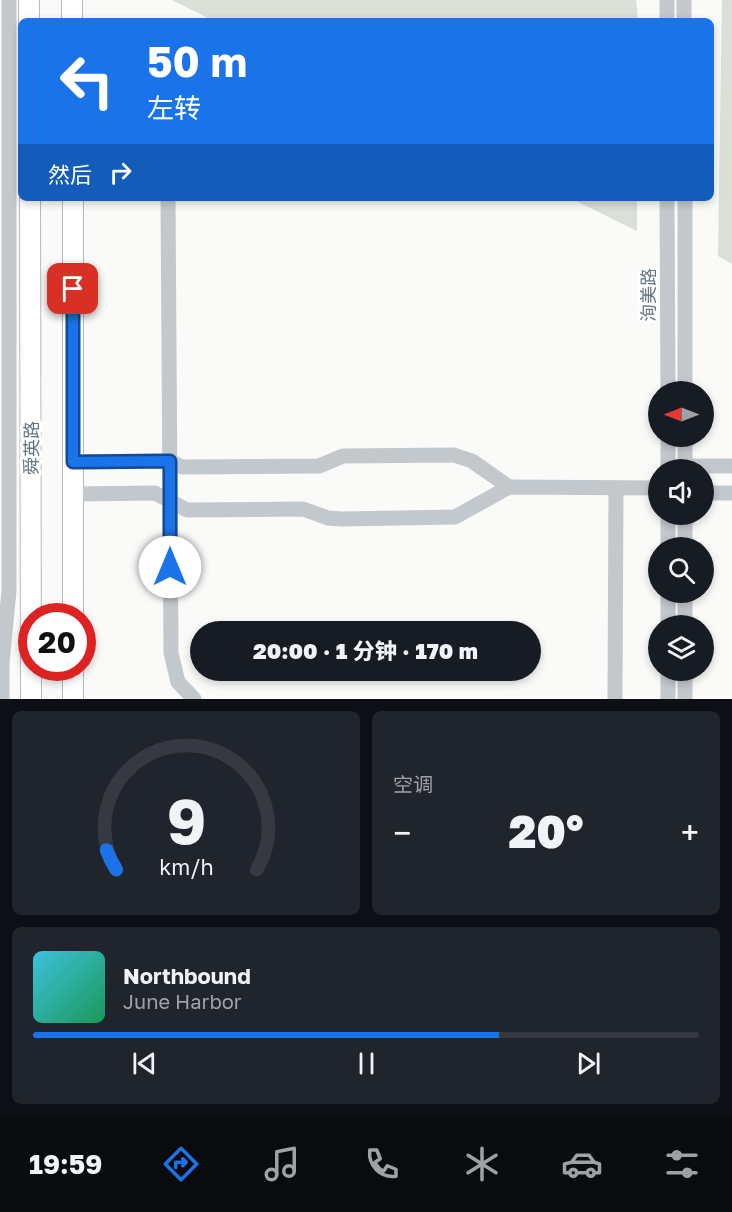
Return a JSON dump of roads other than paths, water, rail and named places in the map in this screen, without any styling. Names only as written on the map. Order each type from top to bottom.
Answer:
[{"type":"main road","points":[[29,0],[29,18]]},
{"type":"main road","points":[[72,0],[72,18]]},
{"type":"main road","name":"舜英路","points":[[30,201],[31,699]]},
{"type":"main road","points":[[73,201],[73,603]]},
{"type":"main road","points":[[73,681],[73,699]]},
{"type":"street","points":[[2,699],[2,663],[9,591],[4,379],[4,216],[9,0]]},
{"type":"street","points":[[667,0],[667,18]]},
{"type":"street","points":[[684,0],[684,18]]},
{"type":"street","points":[[168,201],[172,666],[178,682],[194,699]]},
{"type":"street","name":"洵美路","points":[[667,201],[668,381]]},
{"type":"street","name":"洵美路","points":[[685,201],[685,381]]},
{"type":"street","points":[[4,379],[31,379]]},
{"type":"street","points":[[73,462],[170,461],[182,467],[319,466],[343,456],[454,455],[472,461],[508,487]]},
{"type":"street","points":[[714,467],[732,466]]},
{"type":"street","points":[[73,494],[155,493],[187,510],[303,509],[328,518],[342,519],[455,517],[508,487],[648,488]]},
{"type":"street","points":[[615,699],[616,488]]},
{"type":"street","points":[[714,493],[732,493]]},
{"type":"street","points":[[668,681],[668,699]]},
{"type":"street","points":[[685,681],[685,699]]}]
